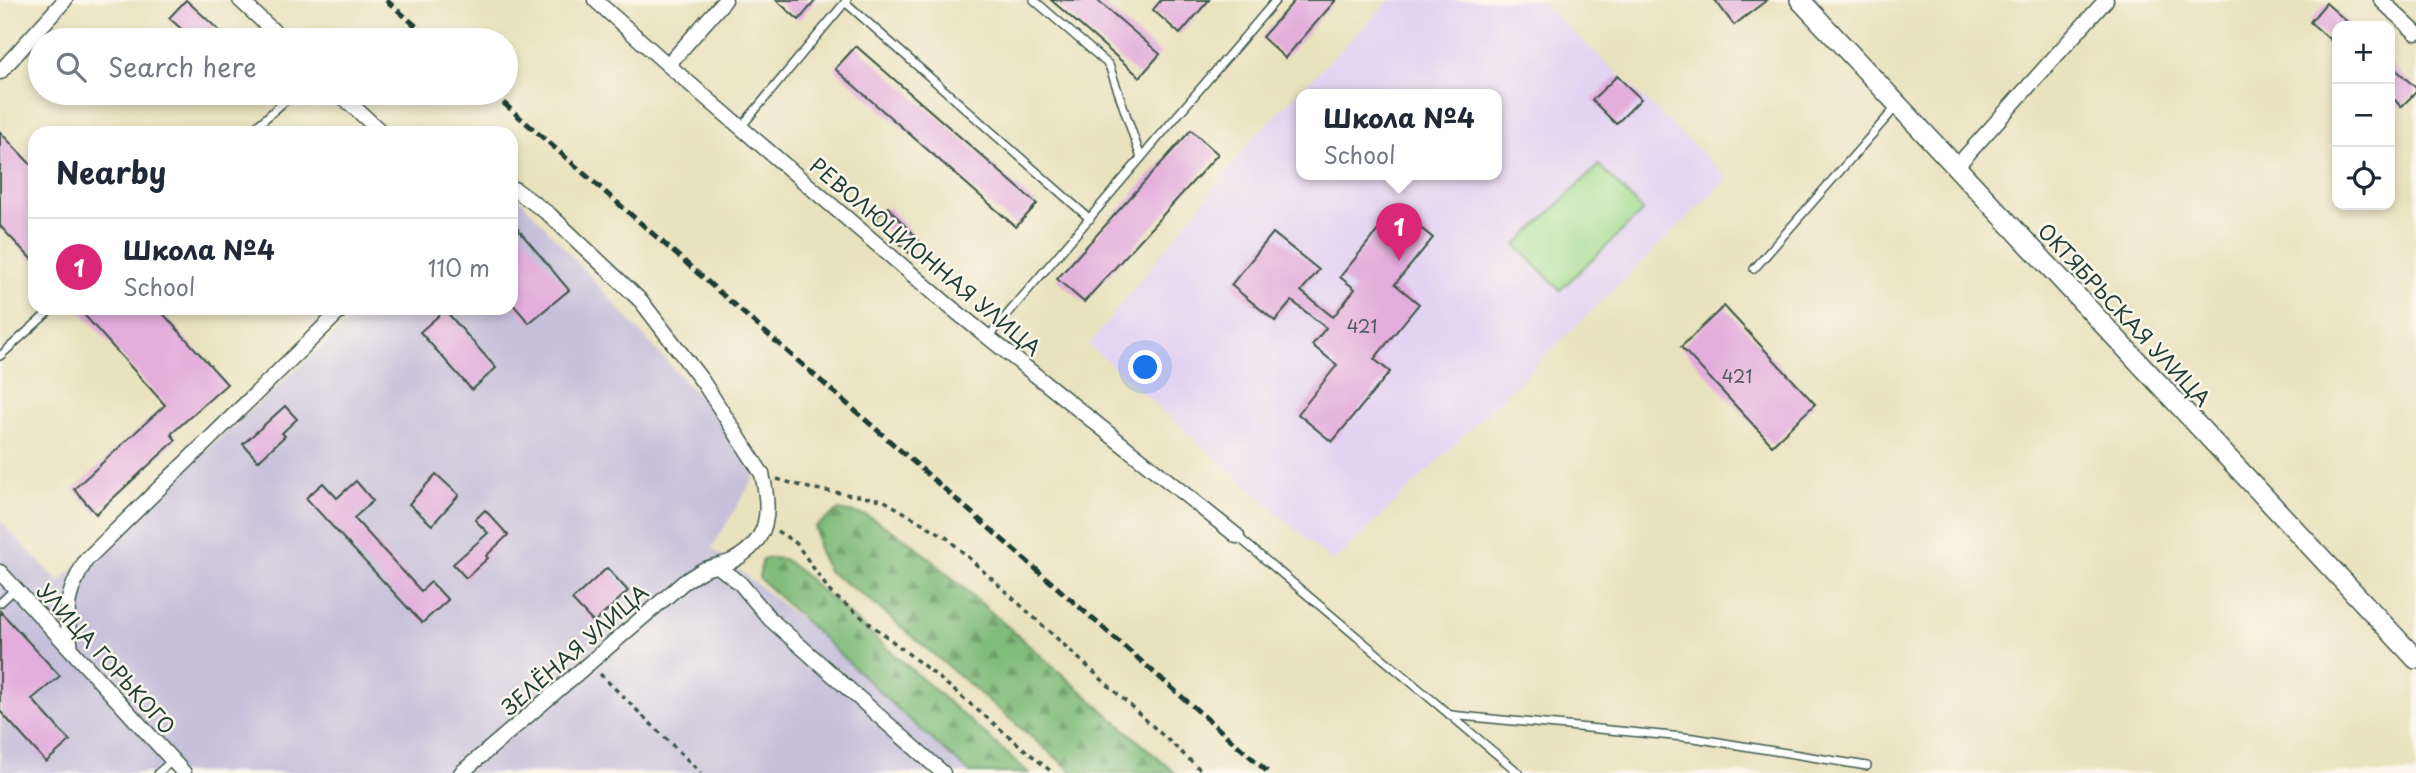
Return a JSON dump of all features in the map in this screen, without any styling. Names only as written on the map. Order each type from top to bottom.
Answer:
[{"type":"main road","name":"ОКТЯБРЬСКАЯ УЛИЦА","points":[[1800,0],[2416,659]]},
{"type":"street","points":[[40,28],[65,0]]},
{"type":"street","points":[[240,0],[270,28]]},
{"type":"street","name":"РЕВОЛЮЦИОННАЯ УЛИЦА","points":[[595,0],[741,128],[988,337],[1237,536]]},
{"type":"street","points":[[668,65],[725,0]]},
{"type":"street","points":[[1956,167],[2106,0]]},
{"type":"street","points":[[2381,0],[2416,33]]},
{"type":"street","points":[[0,72],[28,41]]},
{"type":"street","points":[[352,105],[374,126]]},
{"type":"street","points":[[518,191],[550,215],[641,301],[703,382],[762,474],[766,491],[766,524]]},
{"type":"street","points":[[71,649],[66,618],[71,587],[86,560],[336,315]]},
{"type":"street","name":"ЗЕЛЁНАЯ УЛИЦА","points":[[461,773],[684,582],[705,569],[736,559],[761,538],[766,524]]},
{"type":"street","points":[[719,566],[740,583],[770,619],[943,773]]},
{"type":"street","name":"УЛИЦА ГОРЬКОГО","points":[[0,572],[184,773]]},
{"type":"lane","points":[[1034,0],[1109,65],[1142,158]]},
{"type":"lane","points":[[988,337],[1276,0]]},
{"type":"lane","points":[[741,128],[846,1],[1090,219]]},
{"type":"lane","points":[[257,126],[280,105]]},
{"type":"lane","points":[[1754,269],[1898,105]]},
{"type":"lane","points":[[0,356],[45,315]]},
{"type":"lane","points":[[1237,536],[1519,773]]},
{"type":"lane","points":[[0,603],[16,589]]},
{"type":"lane","points":[[1450,716],[1694,738],[1867,765]]},
{"type":"lane","points":[[158,773],[172,761]]},
{"type":"path","points":[[762,474],[809,488],[883,500],[946,537],[1203,773]]},
{"type":"path","points":[[766,524],[796,543],[831,593],[938,677],[1053,773]]},
{"type":"path","points":[[590,664],[701,773]]},
{"type":"shaded area","points":[[1390,0],[1539,0],[1728,178],[1333,563],[1089,345],[1255,136],[1296,95],[1296,180],[1502,180],[1502,89],[1302,89]]},
{"type":"shaded area","points":[[518,197],[761,466],[712,548],[990,773],[0,773],[0,521],[59,582],[357,315],[518,315]]},
{"type":"green space","points":[[1599,165],[1643,211],[1560,290],[1516,245]]},
{"type":"green space","points":[[839,510],[868,516],[912,543],[1175,773],[1074,773],[867,598],[828,571],[819,551],[815,527]]},
{"type":"green space","points":[[784,559],[804,575],[1029,773],[970,773],[759,578],[762,560]]},
{"type":"building","points":[[186,0],[217,28],[180,28],[169,18]]},
{"type":"building","points":[[776,0],[816,0],[799,20]]},
{"type":"building","points":[[1051,0],[1097,0],[1160,54],[1140,77]]},
{"type":"building","points":[[1161,0],[1209,0],[1180,34],[1153,10]]},
{"type":"building","points":[[1295,0],[1336,0],[1285,58],[1262,37]]},
{"type":"building","points":[[1715,0],[1767,0],[1734,25]]},
{"type":"building","points":[[2326,3],[2346,21],[2332,21],[2332,42],[2310,22]]},
{"type":"building","points":[[856,46],[1037,204],[1016,227],[835,69]]},
{"type":"building","points":[[2395,69],[2416,88],[2416,92],[2401,107],[2395,100]]},
{"type":"building","points":[[1617,76],[1641,99],[1616,124],[1592,100]]},
{"type":"building","points":[[1191,130],[1218,154],[1084,302],[1057,279]]},
{"type":"building","points":[[0,132],[28,162],[28,256],[0,226]]},
{"type":"building","points":[[888,207],[920,242],[909,253],[876,218]]},
{"type":"building","points":[[1396,208],[1433,238],[1395,284],[1419,304],[1374,359],[1390,372],[1332,442],[1298,414],[1337,365],[1312,345],[1326,328],[1292,301],[1275,321],[1231,285],[1273,233],[1319,270],[1301,291],[1333,317],[1355,289],[1340,277]]},
{"type":"building","points":[[518,229],[569,290],[529,323],[518,310]]},
{"type":"building","points":[[1724,306],[1815,404],[1772,445],[1681,347]]},
{"type":"building","points":[[84,315],[164,315],[227,384],[171,434],[176,440],[96,514],[74,489],[165,405]]},
{"type":"building","points":[[439,315],[449,315],[496,368],[472,390],[420,332]]},
{"type":"building","points":[[285,406],[297,419],[282,433],[285,436],[258,461],[243,444]]},
{"type":"building","points":[[436,474],[459,495],[432,525],[409,504]]},
{"type":"building","points":[[356,481],[373,501],[354,518],[421,591],[431,582],[448,600],[422,623],[306,498],[323,483],[337,498]]},
{"type":"building","points":[[485,510],[508,535],[466,578],[453,564],[488,533],[475,520]]},
{"type":"building","points":[[607,568],[628,591],[594,623],[572,600]]},
{"type":"building","points":[[0,611],[60,676],[32,699],[70,741],[46,762],[0,711]]},
{"type":"railway","points":[[386,0],[418,28]]},
{"type":"railway","points":[[506,105],[1269,773]]},
{"type":"place","name":"Школа №4","points":[[1399,261]]}]
